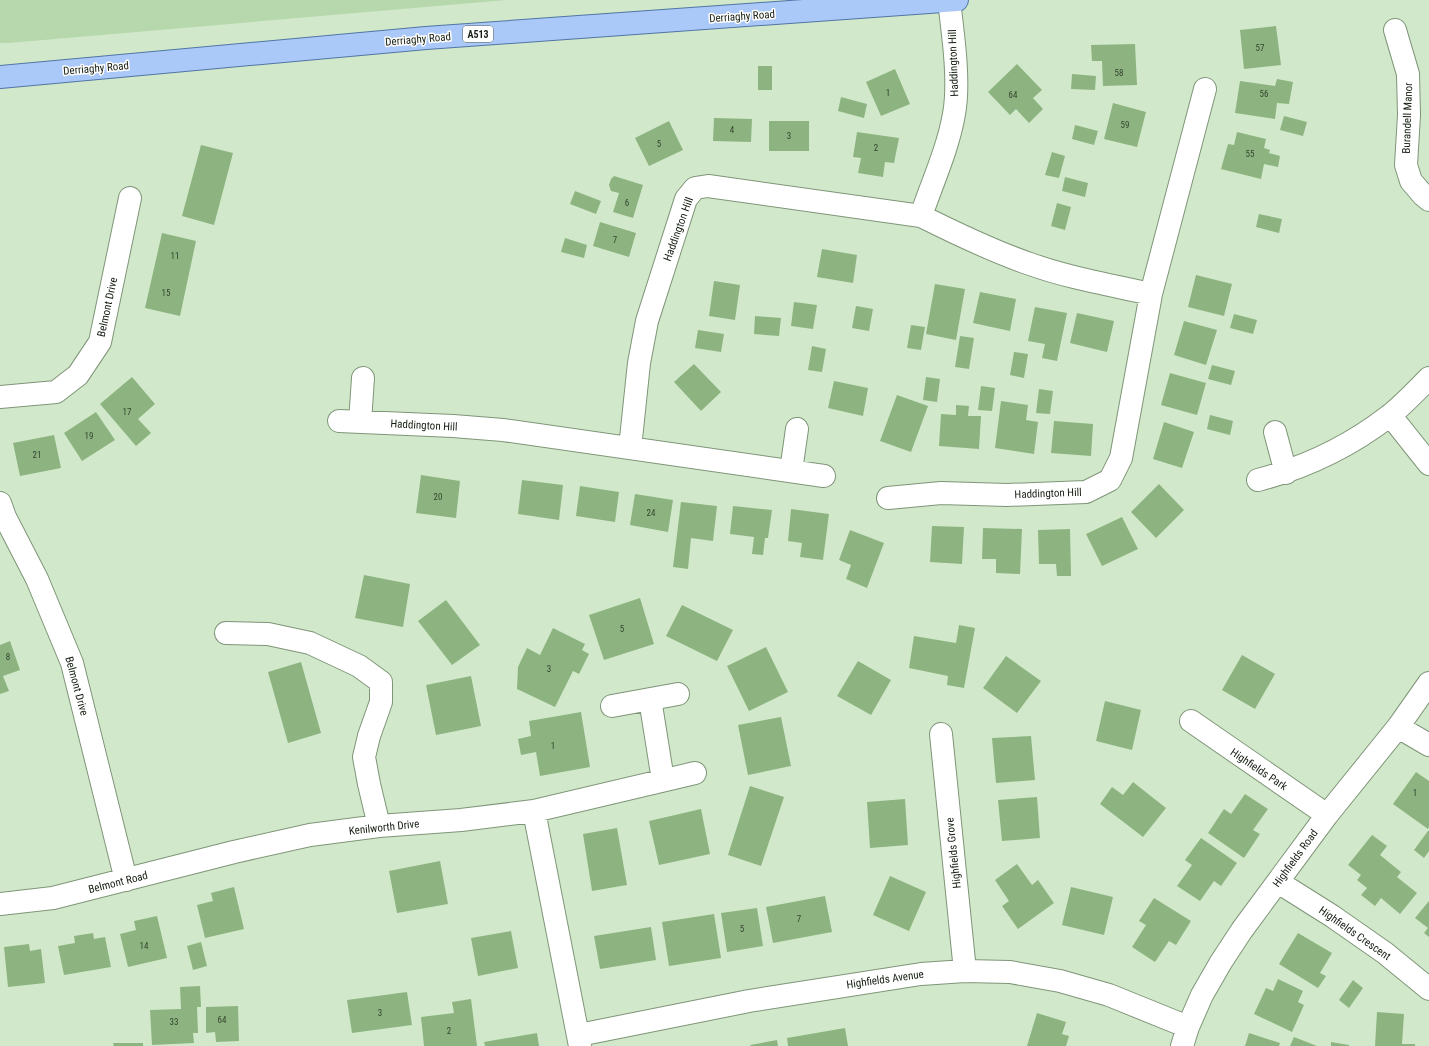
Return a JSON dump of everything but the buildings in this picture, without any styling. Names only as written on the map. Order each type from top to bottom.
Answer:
[{"type":"main road","name":"Derriaghy Road","points":[[0,77],[426,38],[953,0]]},
{"type":"street","name":"Haddington Hill","points":[[921,216],[949,135],[954,113],[956,79],[953,0]]},
{"type":"street","name":"Burandell Manor","points":[[1396,30],[1408,74],[1409,115],[1406,165],[1411,181],[1429,200]]},
{"type":"street","name":"Haddington Hill","points":[[888,498],[942,493],[1007,495],[1086,492],[1110,480],[1121,458],[1151,294],[1205,89]]},
{"type":"street","name":"Haddington Hill","points":[[630,448],[639,363],[648,321],[686,199],[695,188],[708,186],[921,216],[979,244],[1031,265],[1077,278],[1151,294]]},
{"type":"street","name":"Belmont Drive","points":[[0,397],[56,392],[78,375],[100,342],[130,198]]},
{"type":"street","points":[[360,422],[364,378]]},
{"type":"street","points":[[1258,480],[1286,473],[1350,444],[1390,415],[1429,378]]},
{"type":"street","points":[[1390,415],[1429,464]]},
{"type":"street","name":"Haddington Hill","points":[[339,421],[453,426],[503,430],[824,476]]},
{"type":"street","points":[[791,471],[797,429]]},
{"type":"street","points":[[1275,432],[1286,473]]},
{"type":"street","name":"Belmont Drive","points":[[0,503],[37,579],[72,663],[126,880]]},
{"type":"street","points":[[226,633],[268,634],[310,643],[359,666],[381,682],[381,702],[369,736],[364,757],[379,826]]},
{"type":"street","name":"Highfields Road","points":[[1185,1036],[1202,995],[1242,930],[1327,815],[1398,727],[1429,683]]},
{"type":"street","points":[[612,706],[678,694]]},
{"type":"street","points":[[650,699],[663,780]]},
{"type":"street","name":"Highfields Park","points":[[1191,722],[1327,815]]},
{"type":"street","points":[[1398,727],[1429,745]]},
{"type":"street","name":"Highfields Grove","points":[[941,734],[965,971]]},
{"type":"street","name":"Kenilworth Drive","points":[[234,852],[310,835],[379,826],[461,820],[534,811],[695,773]]},
{"type":"street","points":[[534,811],[580,1041]]},
{"type":"street","name":"Belmont Road","points":[[0,904],[53,898],[234,852]]},
{"type":"street","name":"Highfields Crescent","points":[[1278,882],[1332,916],[1385,953],[1429,989]]},
{"type":"street","name":"Highfields Avenue","points":[[580,1041],[756,999],[921,974],[965,971],[1010,972],[1060,981],[1109,995],[1185,1036]]},
{"type":"green space","points":[[0,0],[507,0],[0,43]]}]
